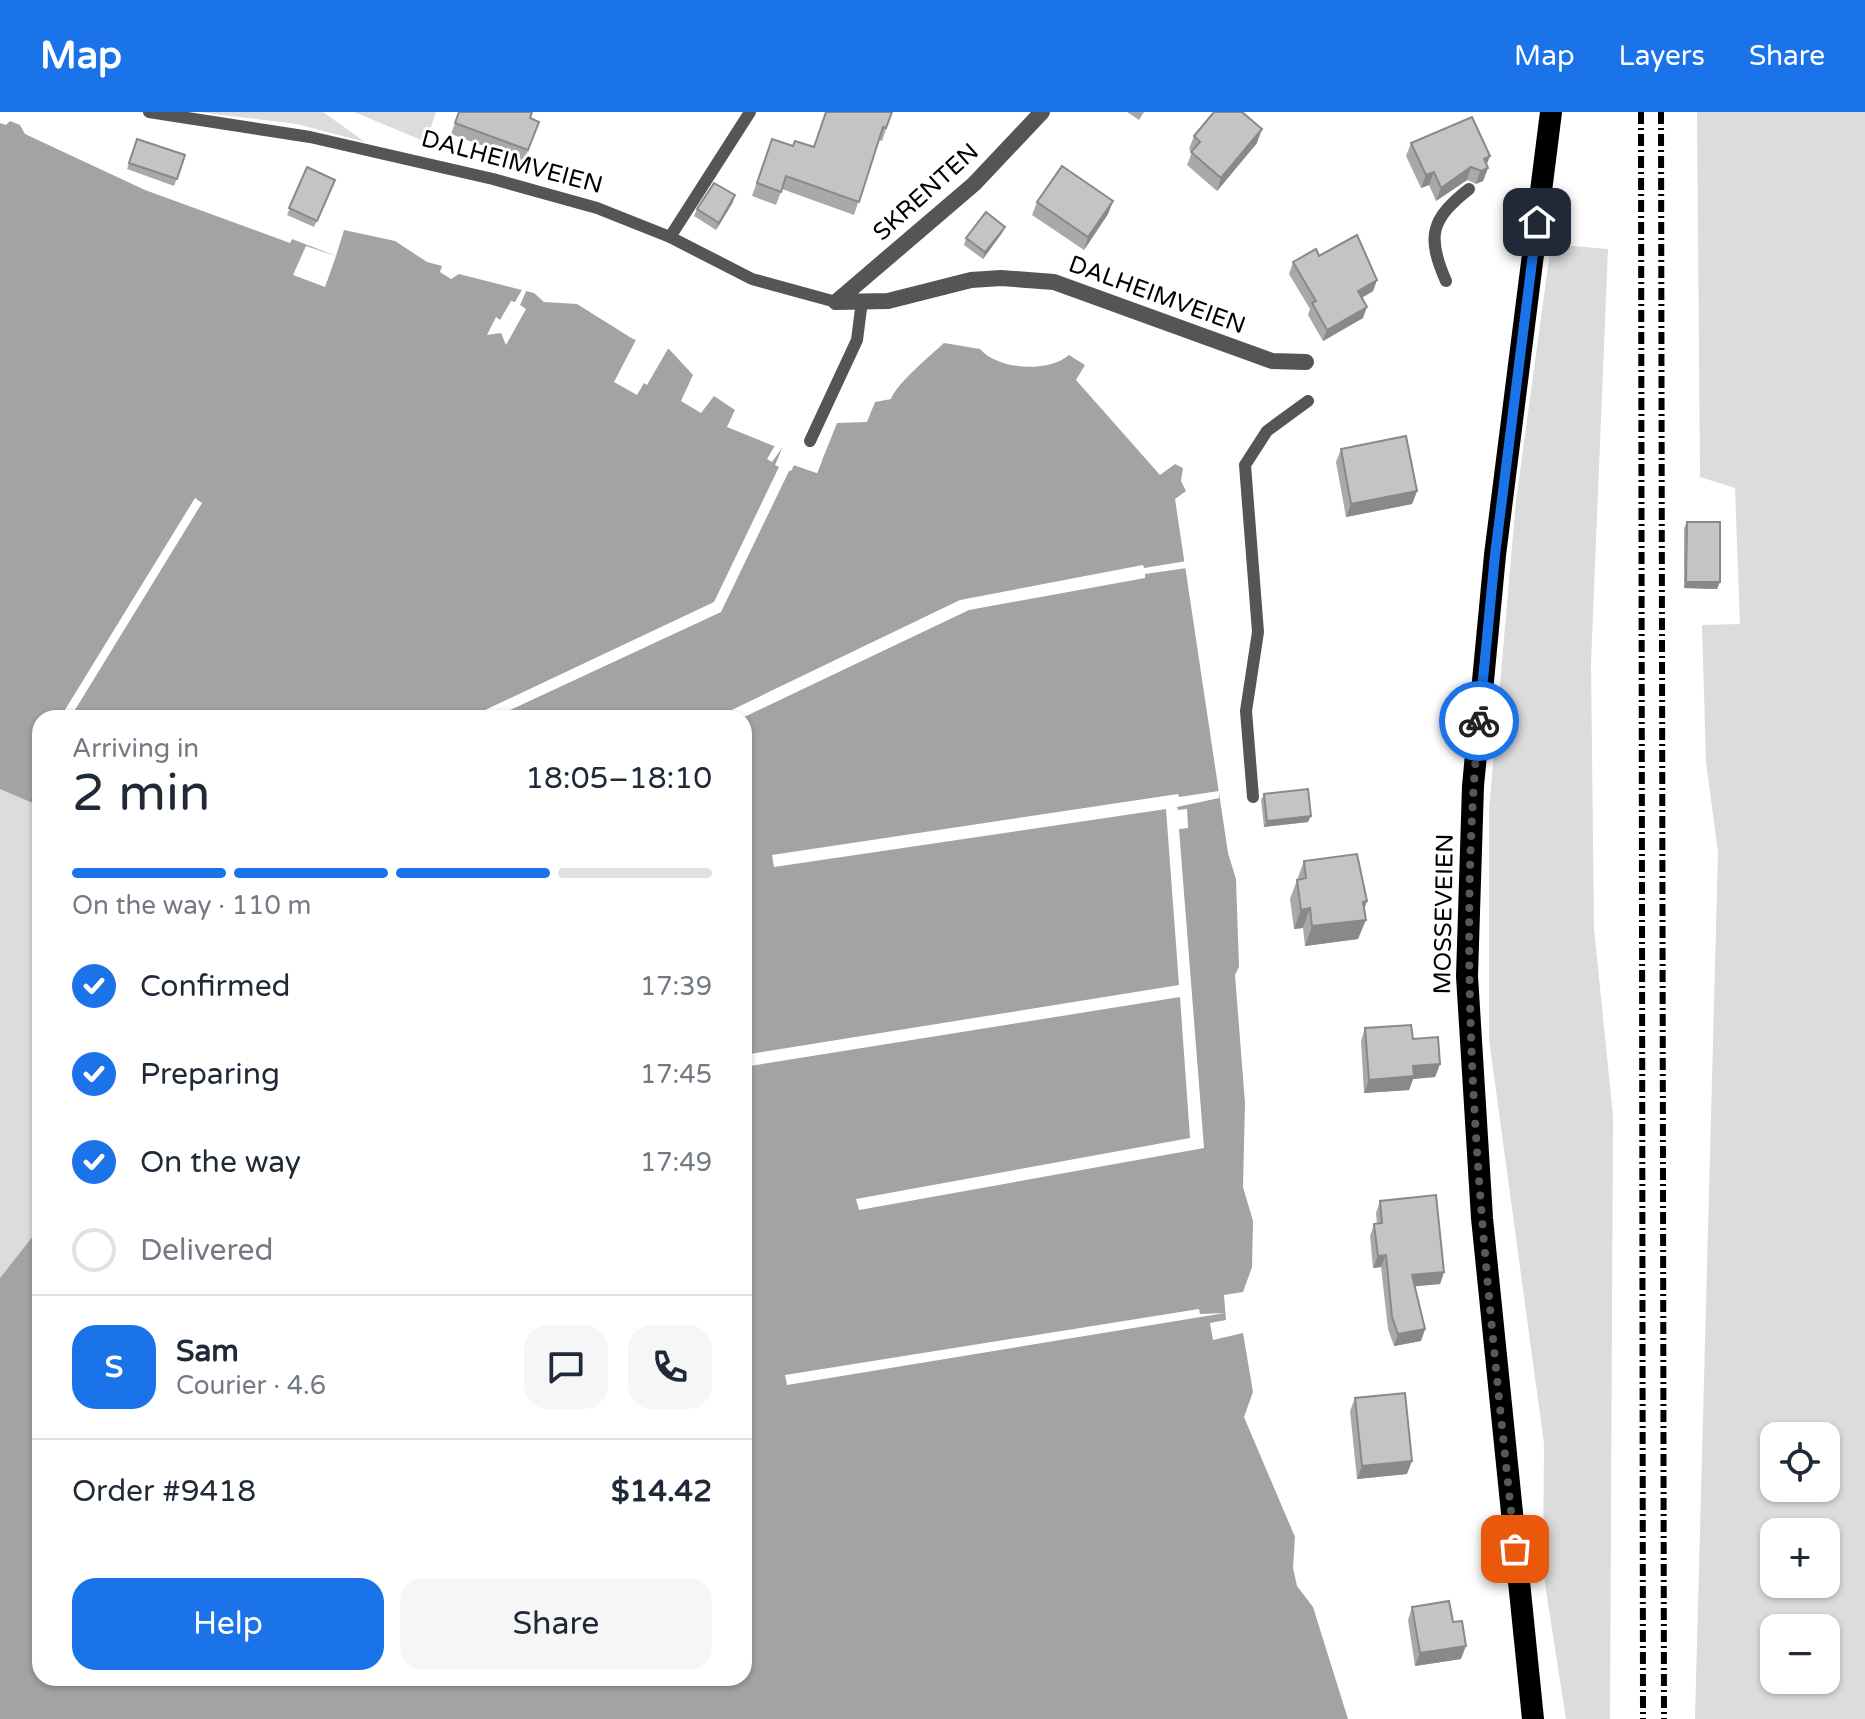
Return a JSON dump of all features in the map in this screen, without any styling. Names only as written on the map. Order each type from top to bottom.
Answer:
[{"type":"highway","name":"MOSSEVEIEN","points":[[1533,1719],[1482,1218],[1467,976],[1473,786],[1495,555],[1551,112]]},
{"type":"street","name":"SKRENTEN","points":[[836,302],[974,184],[1042,112]]},
{"type":"street","name":"DALHEIMVEIEN","points":[[836,302],[917,296],[971,280],[1001,278],[1054,282],[1272,361],[1306,362]]},
{"type":"lane","name":"DALHEIMVEIEN","points":[[149,112],[297,134],[449,167],[597,208],[670,237],[752,279],[836,302]]},
{"type":"lane","points":[[670,237],[750,112]]},
{"type":"lane","points":[[1446,281],[1435,248],[1436,223],[1441,212],[1469,189]]},
{"type":"lane","points":[[810,441],[857,340],[862,301]]},
{"type":"lane","points":[[1253,797],[1246,711],[1258,632],[1245,465],[1267,431],[1308,401]]},
{"type":"shaded area","points":[[199,112],[323,112],[365,142],[297,124]]},
{"type":"shaded area","points":[[354,112],[436,112],[426,142]]},
{"type":"shaded area","points":[[1697,112],[1865,112],[1865,1719],[1695,1719],[1718,852],[1706,762],[1702,625],[1740,624],[1735,488],[1700,477]]},
{"type":"shaded area","points":[[10,121],[20,125],[25,134],[145,190],[290,243],[292,239],[336,256],[344,230],[395,241],[427,262],[442,266],[440,272],[451,279],[459,274],[534,293],[544,302],[577,304],[633,339],[669,349],[693,375],[681,401],[701,413],[714,396],[735,410],[727,427],[774,446],[783,445],[776,465],[791,471],[794,465],[817,473],[837,423],[867,422],[875,402],[891,399],[907,378],[944,343],[980,349],[999,361],[1023,367],[1049,365],[1069,355],[1085,365],[1076,380],[1160,475],[1175,464],[1183,468],[1181,481],[1186,491],[1175,499],[1228,853],[1236,879],[1239,967],[1235,975],[1245,1103],[1243,1187],[1253,1221],[1252,1267],[1243,1292],[1224,1295],[1226,1320],[1210,1323],[1213,1340],[1243,1333],[1253,1392],[1244,1417],[1295,1537],[1293,1568],[1297,1586],[1313,1607],[1348,1719],[0,1719],[0,1278],[32,1237],[32,1686],[752,1686],[752,710],[32,710],[32,803],[0,789],[0,123],[6,125]]},
{"type":"shaded area","points":[[1551,244],[1608,249],[1591,663],[1594,928],[1613,1116],[1610,1719],[1566,1719],[1543,1571],[1544,1444],[1489,1039],[1489,810],[1516,501]]},
{"type":"shaded area","points":[[0,786],[32,794],[32,1237],[0,1278]]},
{"type":"pier","points":[[306,246],[336,256],[325,287],[293,275]]},
{"type":"pier","points":[[528,287],[520,305],[526,309],[506,345],[501,333],[487,335],[496,317],[500,320],[511,301],[515,302],[523,288]]},
{"type":"pier","points":[[638,336],[669,347],[647,385],[644,383],[637,395],[614,382]]},
{"type":"pier","points":[[784,441],[789,446],[781,463],[789,466],[794,461],[815,468],[818,459],[822,461],[817,473],[794,465],[789,471],[721,612],[510,710],[485,710],[714,602],[779,467],[775,465],[784,445],[772,462],[767,459],[777,442]]},
{"type":"pier","points":[[195,498],[202,503],[75,710],[65,710]]},
{"type":"pier","points":[[1187,561],[1187,568],[1145,574],[1145,578],[969,610],[752,713],[752,710],[732,710],[960,600],[1143,565],[1144,568]]},
{"type":"pier","points":[[1219,791],[1219,798],[1177,807],[1178,810],[1187,809],[1188,828],[1179,829],[1204,1148],[859,1210],[856,1199],[1190,1138],[1180,997],[752,1066],[752,1054],[1179,985],[1166,809],[774,867],[772,855],[1178,794],[1179,797]]},
{"type":"pier","points":[[1199,1309],[1200,1314],[1225,1313],[787,1385],[785,1375]]},
{"type":"building","points":[[459,112],[532,112],[530,118],[539,122],[528,150],[455,123]]},
{"type":"building","points":[[826,112],[892,112],[886,128],[883,127],[859,202],[786,176],[781,192],[757,183],[772,139],[793,146],[795,141],[814,147]]},
{"type":"building","points":[[1214,112],[1242,112],[1262,129],[1221,178],[1191,152],[1200,142],[1194,136]]},
{"type":"building","points":[[1472,117],[1490,156],[1484,159],[1488,168],[1481,171],[1471,167],[1441,188],[1434,172],[1426,175],[1411,143]]},
{"type":"building","points":[[137,139],[185,155],[177,179],[129,163]]},
{"type":"building","points":[[1062,166],[1113,201],[1088,237],[1037,202]]},
{"type":"building","points":[[307,167],[335,180],[317,221],[289,208]]},
{"type":"building","points":[[714,183],[735,195],[719,223],[697,209]]},
{"type":"building","points":[[986,212],[1005,227],[985,252],[966,238]]},
{"type":"building","points":[[1357,235],[1377,280],[1358,291],[1367,307],[1327,330],[1312,303],[1316,301],[1293,262],[1316,249],[1319,256]]},
{"type":"building","points":[[1406,436],[1417,491],[1351,504],[1341,449]]},
{"type":"building","points":[[1687,522],[1720,522],[1720,582],[1686,582]]},
{"type":"building","points":[[1308,789],[1311,816],[1267,821],[1264,794]]},
{"type":"building","points":[[1357,854],[1367,901],[1363,902],[1366,920],[1312,926],[1310,908],[1301,910],[1297,880],[1306,878],[1304,861]]},
{"type":"building","points":[[1411,1025],[1413,1039],[1438,1037],[1440,1064],[1413,1066],[1414,1076],[1369,1080],[1365,1028]]},
{"type":"building","points":[[1436,1195],[1444,1272],[1412,1275],[1425,1329],[1398,1334],[1392,1317],[1386,1255],[1378,1256],[1374,1224],[1382,1223],[1380,1201]]},
{"type":"building","points":[[1405,1393],[1412,1461],[1362,1466],[1355,1398]]},
{"type":"building","points":[[1449,1601],[1453,1622],[1462,1621],[1466,1646],[1420,1653],[1412,1607]]},
{"type":"railway","points":[[1641,112],[1643,1719]]},
{"type":"railway","points":[[1661,112],[1664,1719]]},
{"type":"way so far","points":[[1479,721],[1468,898],[1469,1044],[1486,1269],[1515,1549]]},
{"type":"route","points":[[1479,721],[1495,555],[1537,222]]}]
